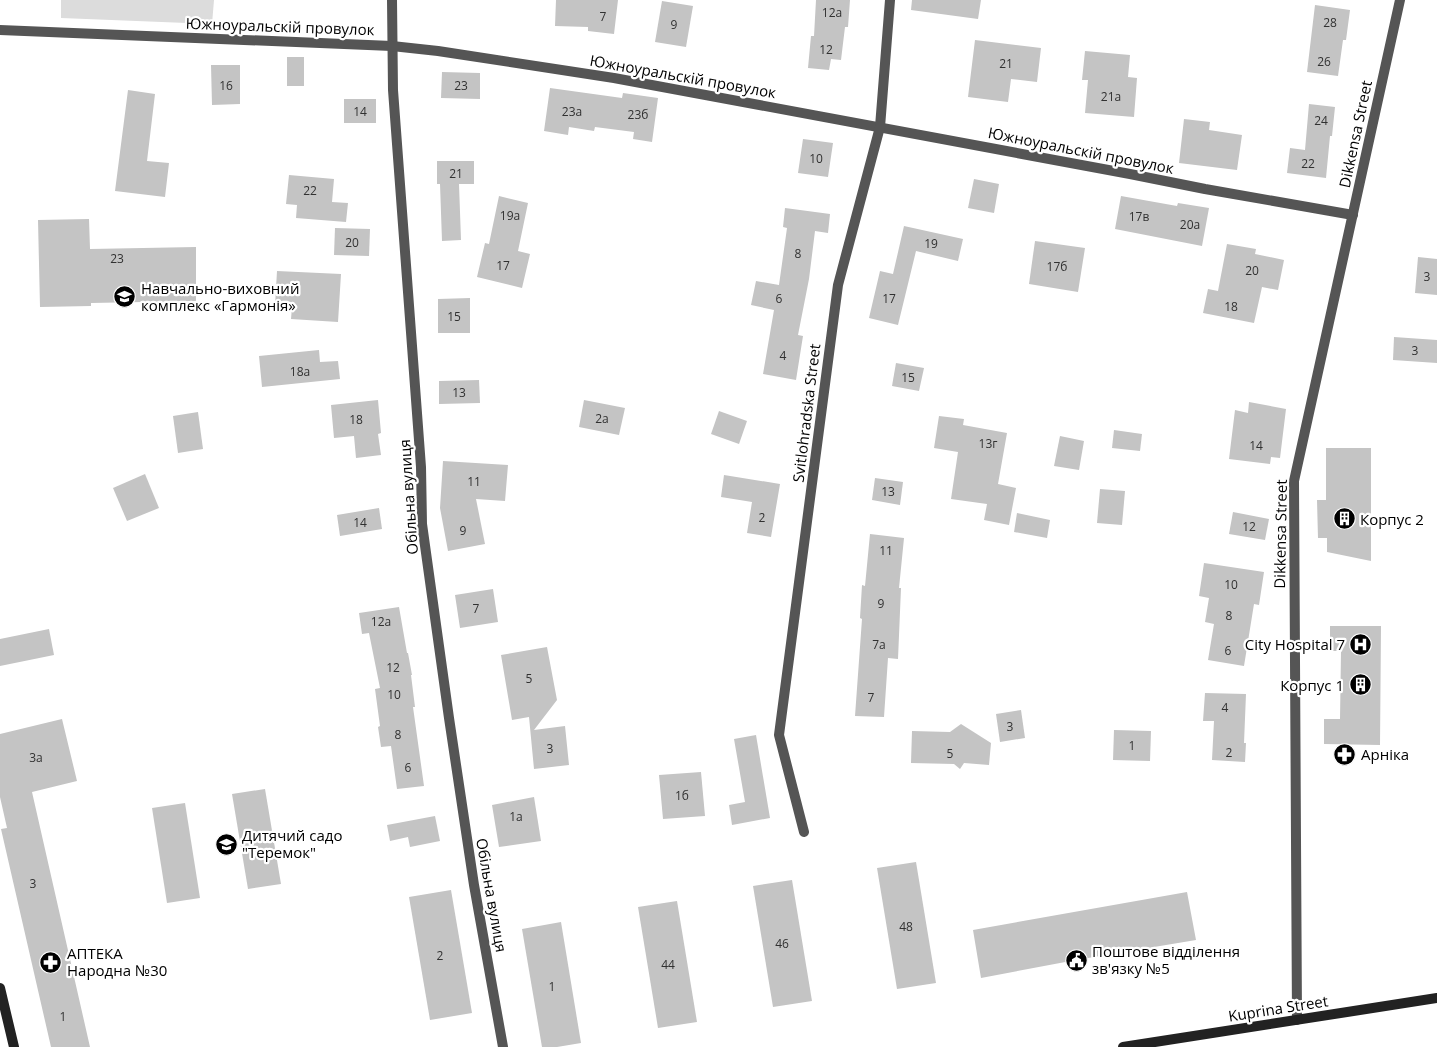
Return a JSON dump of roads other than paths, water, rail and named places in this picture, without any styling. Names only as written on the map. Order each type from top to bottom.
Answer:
[{"type":"main road","points":[[0,988],[14,1047]]},
{"type":"main road","name":"Kuprina Street","points":[[1123,1047],[1437,998]]},
{"type":"street","name":"Обільна вулиця","points":[[392,0],[392,90],[421,467],[422,524],[474,885],[504,1047]]},
{"type":"street","name":"Svitlohradska Street","points":[[804,832],[779,735],[838,285],[880,127],[890,0]]},
{"type":"street","name":"Dikkensa Street","points":[[1297,1020],[1294,481],[1400,0]]},
{"type":"street","name":"Южноуральскій провулок","points":[[0,30],[392,46],[438,51],[614,78],[1353,215]]},
{"type":"place","name":"Навчально-виховний комплекс «Гармонія»","points":[[125,297]]},
{"type":"place","name":"Корпус 2","points":[[1344,519]]},
{"type":"place","name":"City Hospital 7","points":[[1361,644]]},
{"type":"place","name":"Корпус 1","points":[[1360,685]]},
{"type":"place","name":"Арніка","points":[[1345,754]]},
{"type":"place","name":"Дитячий садо \"Теремок\"","points":[[226,844]]},
{"type":"place","name":"Поштове відділення зв'язку №5","points":[[1076,960]]},
{"type":"place","name":"АПТЕКА Народна №30","points":[[51,962]]}]
